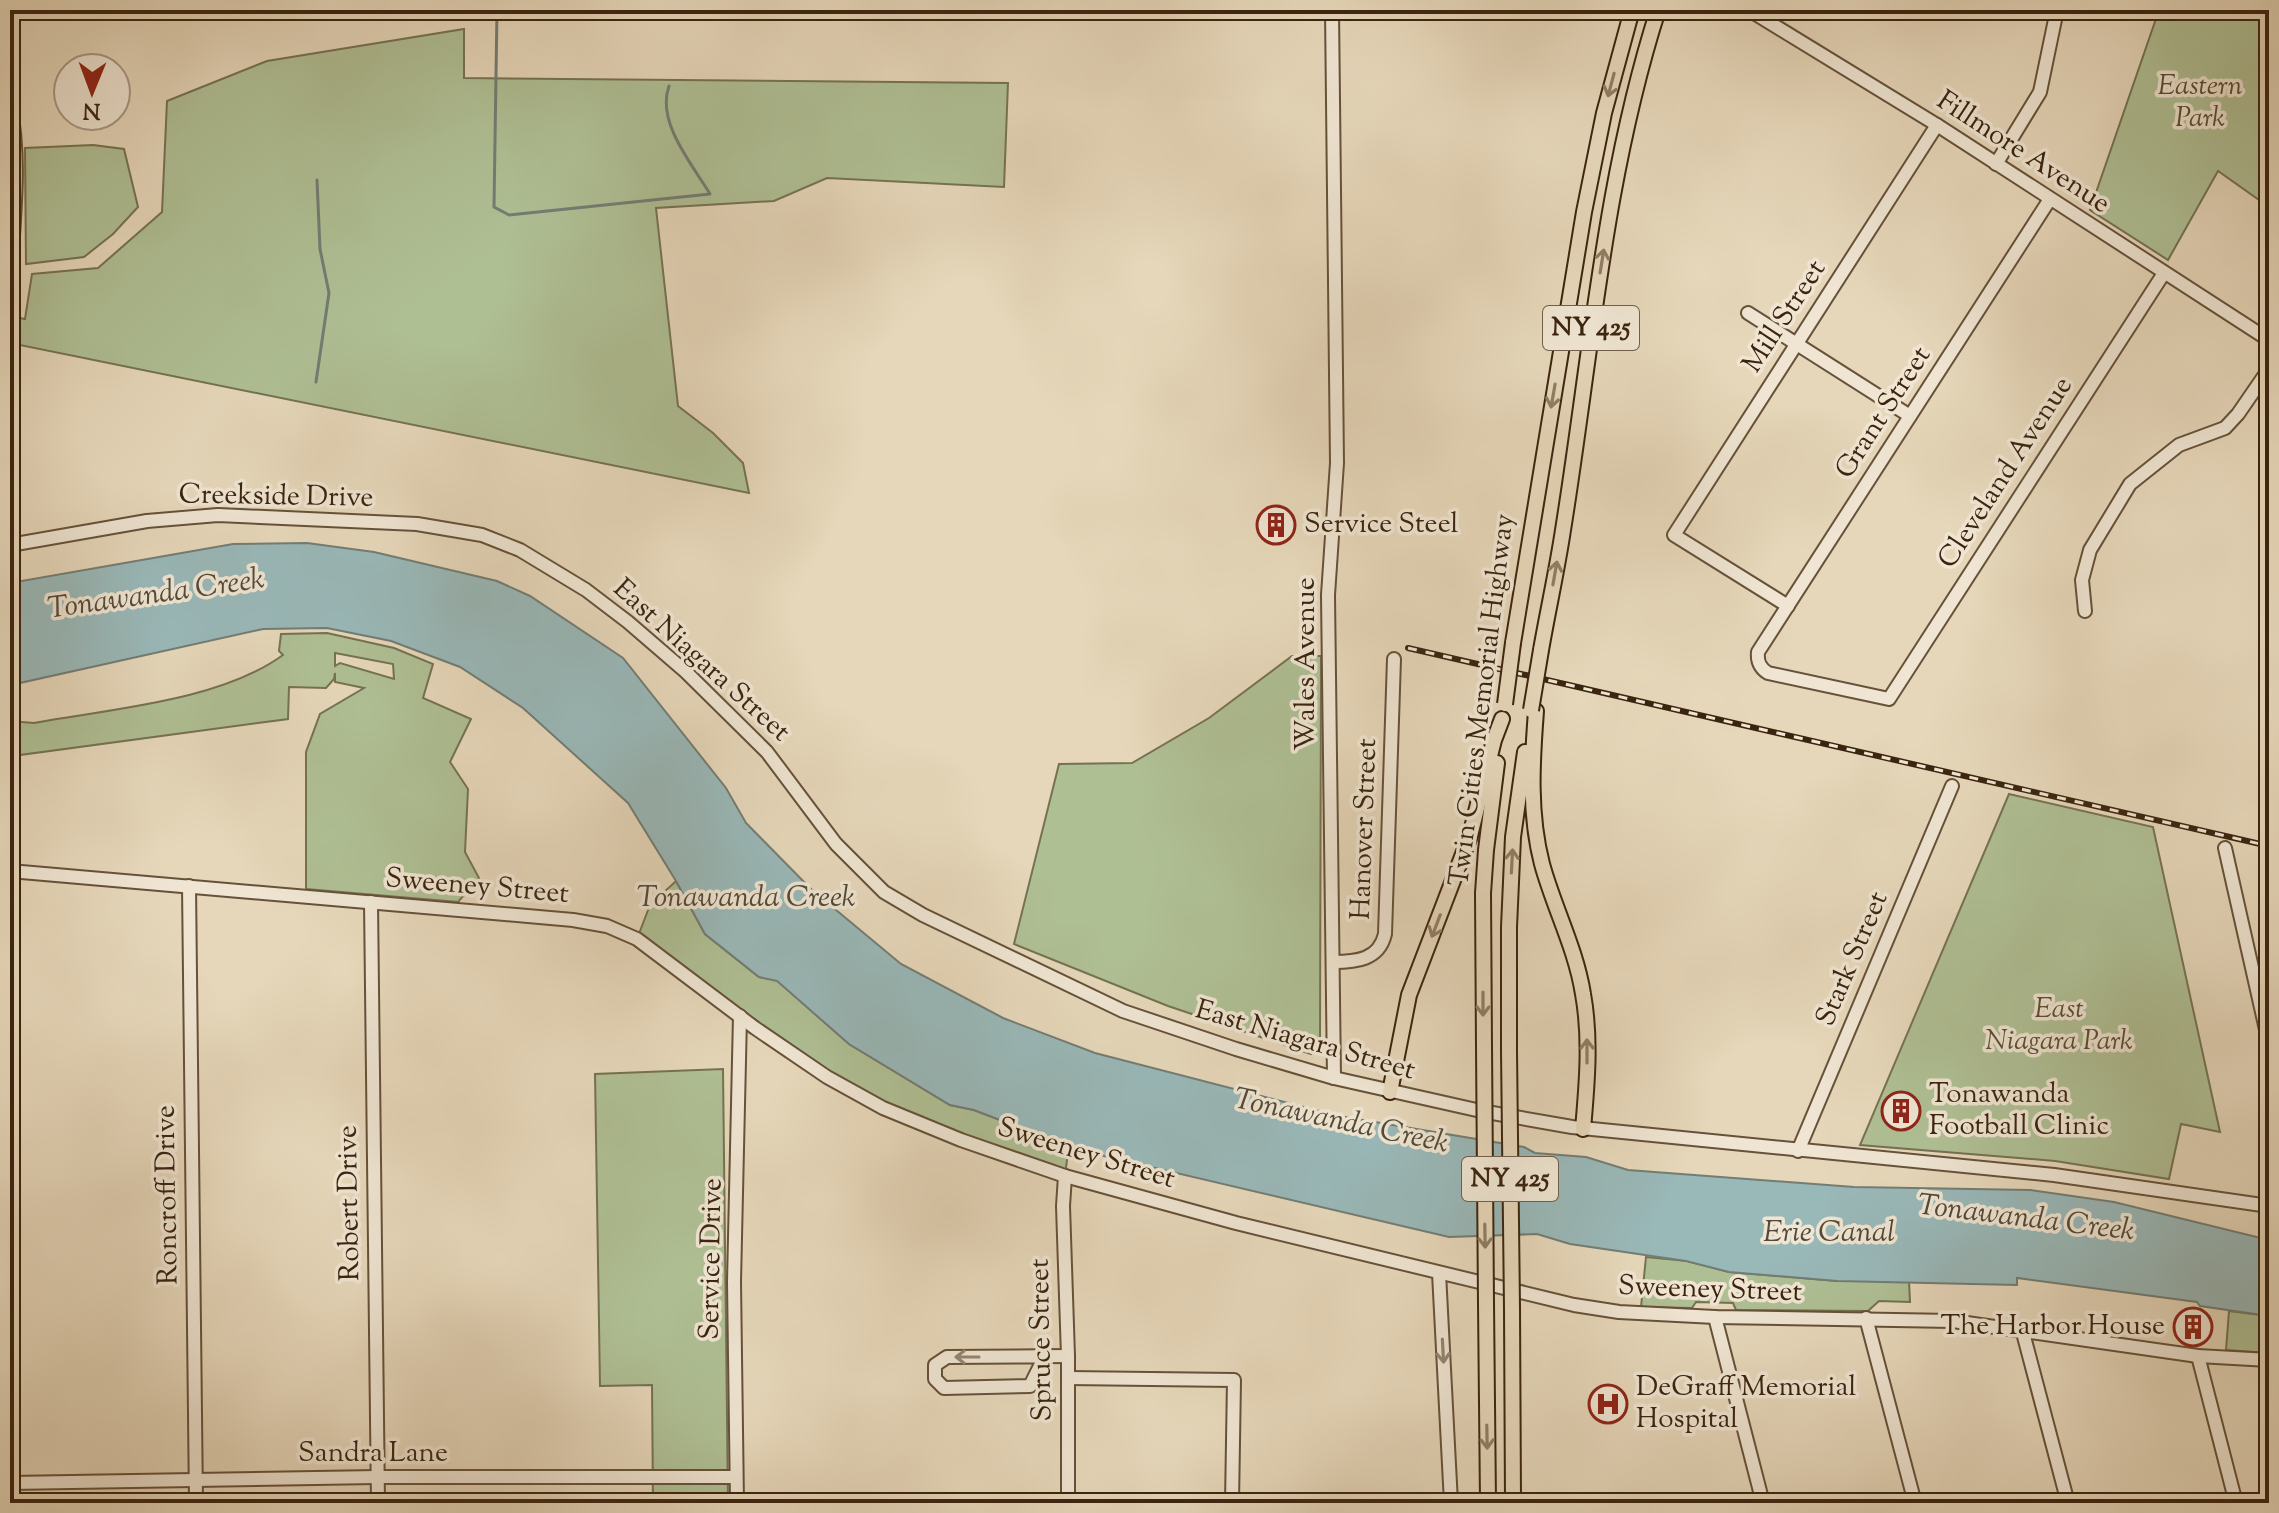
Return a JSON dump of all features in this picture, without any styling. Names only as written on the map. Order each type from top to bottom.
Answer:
[{"type":"main road","name":"Twin Cities Memorial Highway","points":[[1488,1503],[1484,1046],[1486,850],[1513,643],[1584,212],[1604,113],[1632,10]]},
{"type":"main road","name":"Twin Cities Memorial Highway","points":[[1513,1503],[1509,927],[1513,837],[1534,710],[1537,671],[1563,531],[1610,210],[1637,81],[1658,10]]},
{"type":"main road","points":[[1534,710],[1532,800],[1537,842],[1577,967],[1587,1015],[1583,1129]]},
{"type":"main road","points":[[1390,1092],[1409,995],[1470,836],[1502,719]]},
{"type":"street","name":"Wales Avenue","points":[[1332,10],[1337,463],[1328,595],[1334,1078]]},
{"type":"street","name":"Fillmore Avenue","points":[[1749,10],[1937,125],[2269,340]]},
{"type":"street","points":[[1996,164],[2040,92],[2057,10]]},
{"type":"street","points":[[10,107],[14,124],[15,172],[10,287]]},
{"type":"street","name":"Mill Street","points":[[1788,606],[1674,535],[1937,125]]},
{"type":"street","name":"Grant Street","points":[[1758,652],[2050,199]]},
{"type":"street","name":"Cleveland Avenue","points":[[1758,652],[1759,665],[1768,673],[1889,699],[2164,273]]},
{"type":"street","points":[[1748,313],[1910,416]]},
{"type":"street","points":[[2085,611],[2082,580],[2090,550],[2130,484],[2179,445],[2225,428],[2269,369]]},
{"type":"street","name":"Creekside Drive","points":[[10,545],[147,521],[218,515],[417,524],[460,529],[494,539]]},
{"type":"street","name":"East Niagara Street","points":[[494,539],[520,550],[586,590],[686,672],[767,752],[836,844],[884,892],[923,915],[1123,1011],[1334,1078],[1390,1092],[1583,1129],[2054,1175],[2269,1206]]},
{"type":"street","name":"Hanover Street","points":[[1333,962],[1371,956],[1378,951],[1385,934],[1394,659]]},
{"type":"street","name":"Stark Street","points":[[1798,1151],[1952,786]]},
{"type":"street","points":[[2225,848],[2269,1043]]},
{"type":"street","name":"Sweeney Street","points":[[10,871],[573,920],[607,926],[637,939],[827,1077],[883,1108],[961,1140],[1065,1176],[1236,1223],[1592,1309],[1715,1317],[1953,1321],[2198,1356],[2269,1360]]},
{"type":"street","name":"Roncroff Drive","points":[[189,886],[196,1503]]},
{"type":"street","name":"Robert Drive","points":[[371,902],[378,1503]]},
{"type":"street","name":"Service Drive","points":[[737,1503],[734,1282],[740,1016]]},
{"type":"street","name":"Spruce Street","points":[[1065,1176],[1068,1503]]},
{"type":"street","points":[[1439,1273],[1451,1503]]},
{"type":"street","points":[[1715,1317],[1763,1503]]},
{"type":"street","points":[[1866,1318],[1915,1503]]},
{"type":"street","points":[[2022,1329],[2068,1503]]},
{"type":"street","points":[[1045,1356],[1030,1386],[944,1388],[935,1379],[935,1365],[947,1357],[1045,1356],[1068,1356]]},
{"type":"street","points":[[2198,1356],[2236,1503]]},
{"type":"street","points":[[1068,1378],[1234,1380],[1232,1503]]},
{"type":"street","name":"Sandra Lane","points":[[10,1483],[377,1477],[736,1477]]},
{"type":"green space","name":"Eastern Park","points":[[2159,10],[2269,10],[2269,207],[2218,171],[2168,260],[2090,210]]},
{"type":"green space","points":[[464,29],[464,78],[1008,83],[1004,187],[827,178],[774,201],[656,208],[678,406],[713,433],[743,463],[749,493],[10,343],[10,316],[25,319],[32,274],[98,268],[162,212],[167,101],[267,61]]},
{"type":"green space","points":[[93,145],[124,149],[138,207],[113,234],[84,257],[26,264],[25,148]]},
{"type":"green space","points":[[327,633],[394,648],[433,664],[423,698],[471,719],[450,762],[468,789],[465,852],[479,878],[458,902],[306,889],[306,752],[320,714],[364,688],[335,682],[335,673],[326,688],[289,687],[288,719],[13,756],[10,843],[10,721],[34,723],[197,693],[257,671],[283,655],[279,651],[281,634]],"holes":[[[335,653],[393,664],[394,679],[340,663],[335,666]]]},
{"type":"green space","points":[[1292,656],[1321,656],[1320,1045],[1311,1054],[1168,1006],[1014,944],[1059,764],[1132,763],[1209,718]]},
{"type":"green space","name":"East Niagara Park","points":[[2009,794],[2153,827],[2220,1132],[2181,1124],[2169,1179],[2055,1161],[1860,1145]]},
{"type":"green space","points":[[676,881],[705,934],[759,977],[777,980],[849,1044],[950,1105],[974,1110],[1026,1130],[1068,1152],[1065,1176],[883,1108],[755,1028],[637,939],[650,905]]},
{"type":"green space","points":[[723,1069],[728,1503],[467,1503],[653,1501],[652,1385],[600,1386],[595,1074]]},
{"type":"green space","points":[[1646,1257],[1687,1261],[1729,1272],[1837,1281],[1909,1281],[1910,1302],[1879,1301],[1868,1311],[1736,1310],[1733,1303],[1696,1302],[1692,1308],[1641,1307]]},
{"type":"green space","points":[[2229,1311],[2269,1316],[2269,1353],[2226,1350]]},
{"type":"water","points":[[307,543],[374,552],[497,581],[530,596],[623,658],[726,788],[746,823],[812,890],[901,964],[1003,1018],[1095,1053],[1339,1116],[1524,1147],[1535,1153],[1586,1157],[1628,1170],[1854,1187],[2031,1190],[2114,1202],[2269,1240],[2269,1316],[2200,1306],[2197,1302],[2017,1278],[2017,1285],[1837,1281],[1729,1272],[1686,1261],[1570,1244],[1537,1234],[1449,1237],[1083,1151],[1068,1152],[1026,1130],[974,1110],[950,1105],[849,1044],[777,981],[759,977],[705,934],[628,803],[523,708],[460,667],[391,641],[327,628],[263,629],[20,683],[10,693],[10,583],[233,544]]},
{"type":"waterway","points":[[497,10],[494,207],[509,215],[710,194],[672,128],[667,114],[669,86]]},
{"type":"waterway","points":[[316,382],[329,293],[320,249],[317,180]]},
{"type":"railway","points":[[1408,648],[2269,846]]},
{"type":"place","name":"Service Steel","points":[[1276,525]]},
{"type":"place","name":"Tonawanda Football Clinic","points":[[1901,1111]]},
{"type":"place","name":"The Harbor House","points":[[2193,1327]]},
{"type":"place","name":"DeGraff Memorial Hospital","points":[[1608,1404]]},
{"type":"water label","name":"Tonawanda Creek","points":[[156,595]]},
{"type":"water label","name":"Tonawanda Creek","points":[[746,898]]},
{"type":"water label","name":"Tonawanda Creek","points":[[1341,1122]]},
{"type":"water label","name":"Tonawanda Creek","points":[[2026,1219]]},
{"type":"water label","name":"Erie Canal","points":[[1829,1233]]}]
